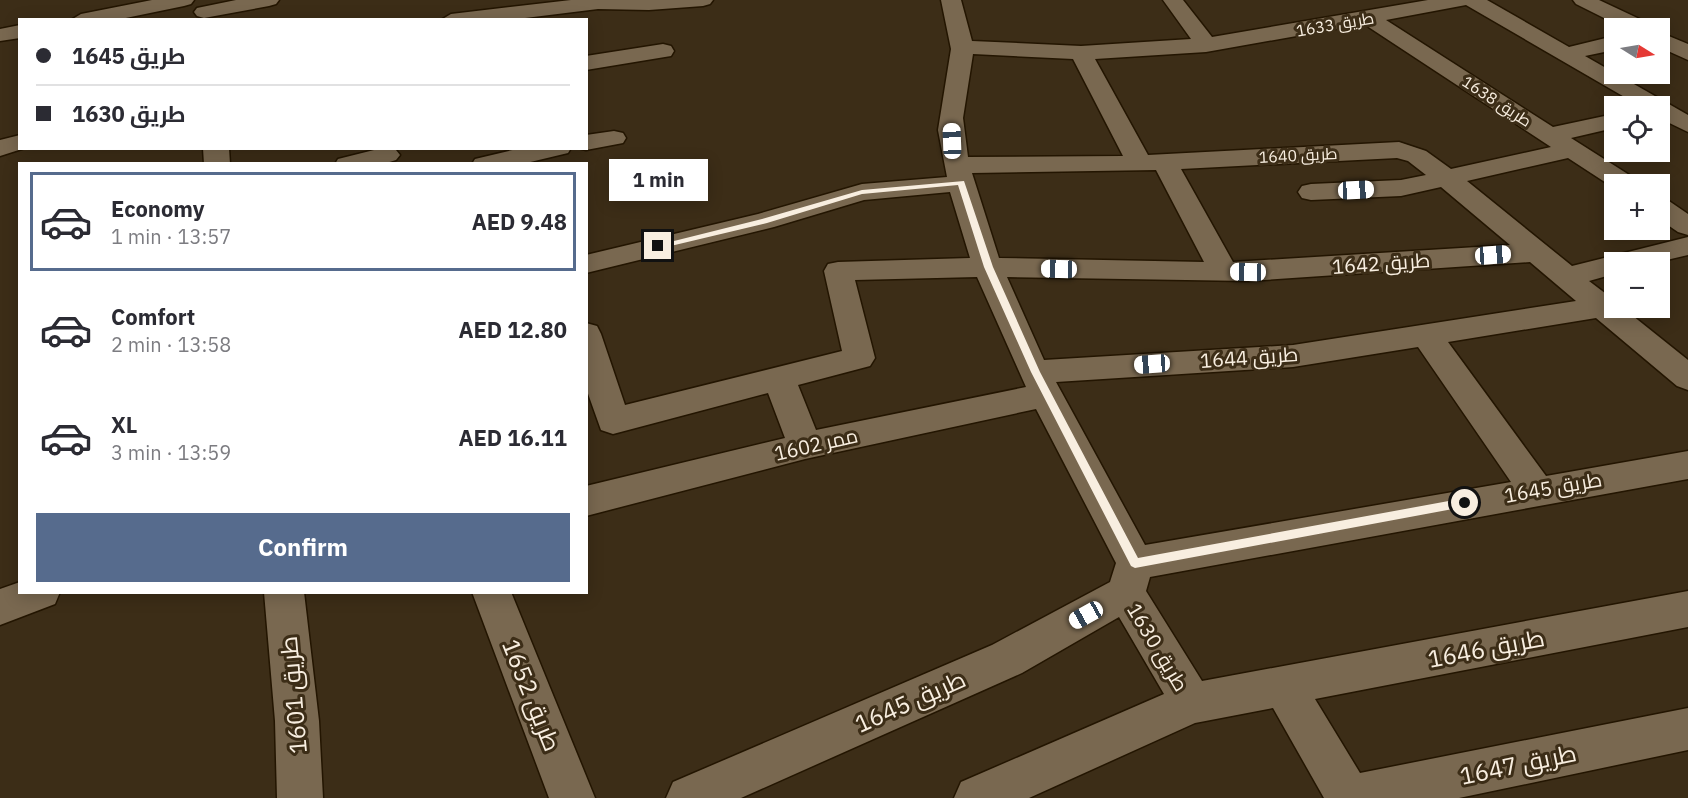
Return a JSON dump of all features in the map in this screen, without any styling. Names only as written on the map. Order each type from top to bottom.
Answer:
[{"type":"street","points":[[91,18],[183,0]]},
{"type":"street","points":[[204,10],[269,0]]},
{"type":"street","points":[[459,18],[503,7],[598,2],[649,4],[703,0]]},
{"type":"street","name":"طريق 1630","points":[[951,0],[962,47],[951,103],[952,141],[988,267],[1130,578],[1192,703]]},
{"type":"street","points":[[1173,0],[1206,45]]},
{"type":"street","name":"طريق 1633","points":[[962,47],[1081,53],[1206,45],[1463,0]]},
{"type":"street","points":[[1472,0],[1637,96]]},
{"type":"street","points":[[1583,0],[1620,18]]},
{"type":"street","name":"طريق 1638","points":[[1369,18],[1609,174]]},
{"type":"street","points":[[0,35],[18,31]]},
{"type":"street","points":[[1565,54],[1604,45]]},
{"type":"street","points":[[588,63],[663,51]]},
{"type":"street","points":[[1081,53],[1224,272]]},
{"type":"street","points":[[1670,115],[1688,125]]},
{"type":"street","points":[[0,127],[18,123]]},
{"type":"street","points":[[1549,135],[1604,123]]},
{"type":"street","points":[[588,143],[614,138]]},
{"type":"street","points":[[0,148],[18,143]]},
{"type":"street","points":[[493,162],[550,150]]},
{"type":"street","name":"طريق 1640","points":[[960,174],[1399,150],[1417,156],[1448,179],[1688,378]]},
{"type":"street","points":[[1311,192],[1401,188],[1572,150]]},
{"type":"street","points":[[357,162],[387,156]]},
{"type":"street","points":[[588,264],[764,221],[862,192],[960,174]]},
{"type":"street","points":[[1670,199],[1688,194]]},
{"type":"street","points":[[1670,214],[1688,226]]},
{"type":"street","points":[[1664,252],[1688,246]]},
{"type":"street","name":"طريق 1642","points":[[988,267],[1248,272],[1538,252]]},
{"type":"street","points":[[588,340],[613,421],[778,377],[860,358],[838,271],[988,267]]},
{"type":"street","points":[[1566,277],[1604,268]]},
{"type":"street","name":"طريق 1644","points":[[1041,383],[1293,356],[1602,307]]},
{"type":"street","points":[[1426,335],[1536,490]]},
{"type":"street","points":[[778,377],[805,446]]},
{"type":"street","name":"ممر 1602","points":[[588,500],[1041,383]]},
{"type":"street","name":"طريق 1645","points":[[688,798],[1007,659],[1130,578],[1536,490],[1688,465]]},
{"type":"street","points":[[0,607],[36,594]]},
{"type":"street","name":"طريق 1601","points":[[284,594],[297,721],[300,798]]},
{"type":"street","name":"طريق 1652","points":[[492,594],[572,798]]},
{"type":"street","name":"طريق 1646","points":[[977,798],[1192,703],[1688,609]]},
{"type":"street","points":[[1284,687],[1349,798]]},
{"type":"street","name":"طريق 1647","points":[[1349,798],[1482,786],[1688,729]]},
{"type":"route","points":[[658,246],[764,221],[862,192],[962,183],[988,267],[1047,395],[1135,563],[1465,503]]}]
